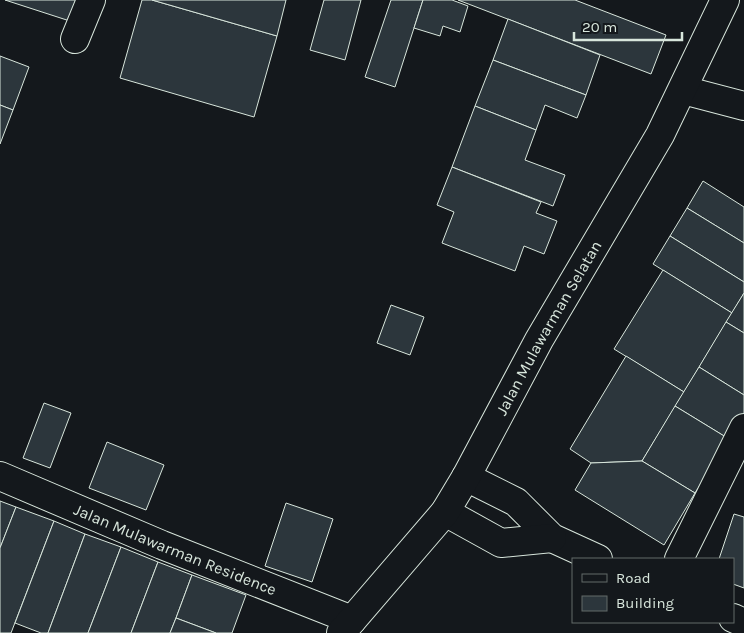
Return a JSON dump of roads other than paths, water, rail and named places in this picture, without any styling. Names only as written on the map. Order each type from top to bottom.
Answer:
[{"type":"street","points":[[75,39],[92,0]]},
{"type":"street","name":"Jalan Mulawarman Selatan","points":[[347,626],[445,512],[466,477],[539,340],[660,135],[725,0]]},
{"type":"street","points":[[683,90],[744,106]]},
{"type":"street","points":[[679,558],[744,428]]},
{"type":"street","name":"Jalan Mulawarman Residence","points":[[0,476],[347,626]]},
{"type":"street","points":[[466,477],[516,502],[552,538],[596,558]]},
{"type":"street","points":[[445,512],[501,543],[552,538]]}]
